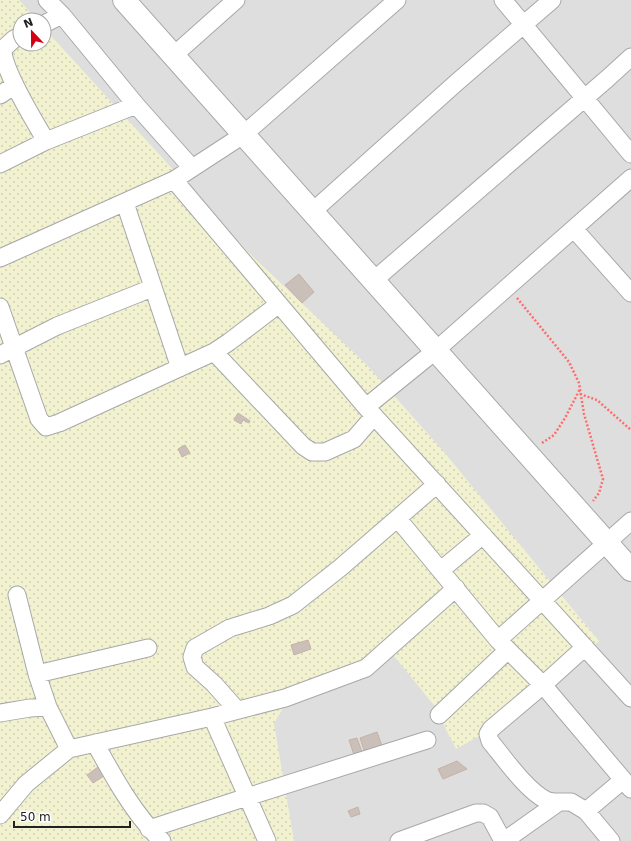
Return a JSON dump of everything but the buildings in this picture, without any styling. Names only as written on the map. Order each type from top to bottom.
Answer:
[{"type":"street","points":[[47,0],[62,15],[136,105],[192,168]]},
{"type":"street","points":[[124,0],[631,570]]},
{"type":"street","points":[[173,56],[236,0]]},
{"type":"street","points":[[0,258],[174,180],[243,135],[397,0]]},
{"type":"street","points":[[503,0],[631,154]]},
{"type":"street","points":[[312,212],[456,83],[552,0]]},
{"type":"street","points":[[52,20],[62,15]]},
{"type":"street","points":[[12,42],[3,49],[3,56],[16,85],[46,142]]},
{"type":"street","points":[[373,281],[631,57]]},
{"type":"street","points":[[0,95],[16,85]]},
{"type":"street","points":[[0,164],[46,142],[136,105]]},
{"type":"street","points":[[214,352],[303,446],[312,452],[325,452],[354,440],[370,411],[435,351],[631,178]]},
{"type":"street","points":[[174,180],[370,411],[631,698]]},
{"type":"street","points":[[125,203],[152,288],[180,368]]},
{"type":"street","points":[[574,229],[631,293]]},
{"type":"street","points":[[7,351],[57,326],[152,288]]},
{"type":"street","points":[[0,307],[7,351],[39,419],[46,427],[59,423],[214,352],[279,304]]},
{"type":"street","points":[[238,710],[214,684],[195,667],[192,657],[195,648],[230,628],[269,616],[293,605],[398,519],[437,484]]},
{"type":"street","points":[[398,519],[503,645],[543,686],[627,785],[586,811]]},
{"type":"street","points":[[439,715],[542,600],[631,521]]},
{"type":"street","points":[[441,570],[483,535]]},
{"type":"street","points":[[0,815],[26,784],[69,749],[212,717],[285,698],[366,668],[456,588]]},
{"type":"street","points":[[17,595],[37,674],[48,708],[69,749]]},
{"type":"street","points":[[585,647],[543,686],[491,729],[488,734],[490,741],[520,778],[538,794],[547,801],[571,802],[586,811],[611,841]]},
{"type":"street","points":[[37,674],[148,648]]},
{"type":"street","points":[[0,713],[30,708],[48,708]]},
{"type":"street","points":[[212,717],[267,841]]},
{"type":"street","points":[[149,829],[427,740]]},
{"type":"street","points":[[95,743],[112,775],[149,829],[162,841]]},
{"type":"street","points":[[399,841],[476,813],[483,812],[490,817],[504,841],[559,802]]},
{"type":"path","points":[[508,287],[569,362],[580,388],[584,414],[603,480],[599,493],[582,516]]},
{"type":"path","points":[[527,454],[554,435],[566,418],[580,388]]},
{"type":"path","points":[[580,394],[597,400],[631,430]]},
{"type":"shaded area","points":[[0,0],[631,0],[631,841],[0,841]]},
{"type":"green space","points":[[0,0],[19,0],[30,12],[12,12],[12,52],[52,52],[52,37],[249,253],[367,365],[444,452],[599,641],[499,725],[456,749],[433,704],[394,656],[353,663],[296,684],[274,724],[294,841],[0,841]]}]
